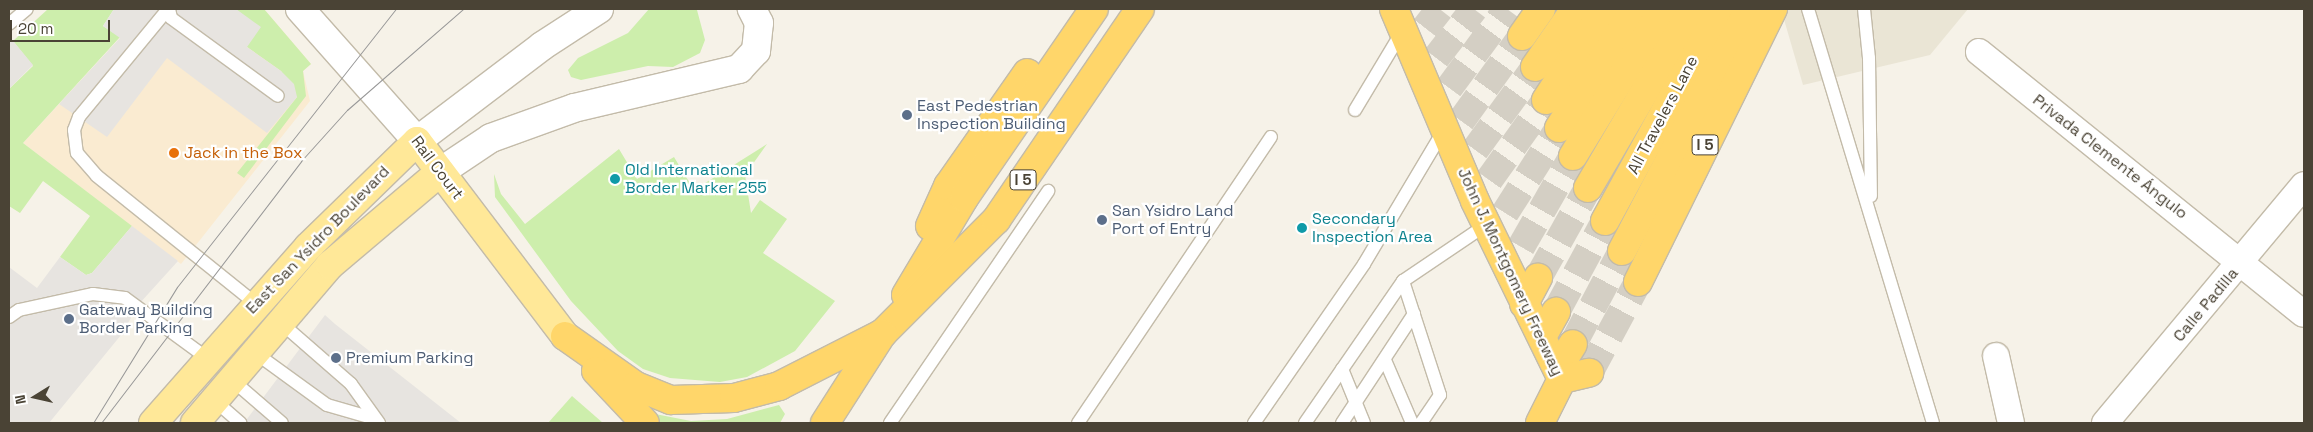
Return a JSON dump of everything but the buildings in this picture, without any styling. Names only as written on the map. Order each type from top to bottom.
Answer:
[{"type":"highway","name":"I 5","points":[[883,333],[948,186],[1072,9]]},
{"type":"highway","name":"I 5","points":[[825,423],[883,333],[964,198],[1094,9]]},
{"type":"highway","name":"I 5","points":[[883,333],[982,210],[1117,9]]},
{"type":"highway","name":"I 5","points":[[883,333],[996,220],[1140,9]]},
{"type":"highway","points":[[1522,36],[1541,9]]},
{"type":"highway","points":[[1535,67],[1575,9]]},
{"type":"highway","points":[[1546,100],[1605,9]]},
{"type":"highway","points":[[1559,128],[1635,9]]},
{"type":"highway","points":[[1573,156],[1663,9]]},
{"type":"highway","name":"All Travelers Lane","points":[[1588,188],[1693,9]]},
{"type":"highway","name":"All Travelers Lane","points":[[1605,221],[1721,9]]},
{"type":"highway","name":"All Travelers Lane","points":[[1622,251],[1749,9]]},
{"type":"highway","name":"I 5","points":[[1638,282],[1773,9]]},
{"type":"highway","name":"John J. Montgomery Freeway","points":[[1404,22],[1429,67],[1447,117],[1468,160],[1489,211],[1507,269],[1542,337],[1557,399],[1540,423]]},
{"type":"highway","points":[[1507,269],[1521,247]]},
{"type":"highway","points":[[1524,304],[1538,278]]},
{"type":"highway","points":[[1542,337],[1556,312]]},
{"type":"highway","points":[[564,336],[636,386],[671,400],[734,398],[779,386],[883,333]]},
{"type":"highway","points":[[564,336],[645,423]]},
{"type":"highway","points":[[1557,399],[1573,344]]},
{"type":"highway","points":[[1522,423],[1557,399],[1589,372]]},
{"type":"main road","name":"East San Ysidro Boulevard","points":[[153,423],[207,358],[361,191],[417,141]]},
{"type":"main road","name":"Rail Court","points":[[417,141],[564,336]]},
{"type":"main road","name":"East San Ysidro Boulevard","points":[[195,423],[253,352],[330,265],[440,172]]},
{"type":"street","name":"Rail Court","points":[[300,9],[417,141]]},
{"type":"street","name":"East San Ysidro Boulevard","points":[[417,141],[542,46],[599,9]]},
{"type":"street","name":"East San Ysidro Boulevard","points":[[440,172],[491,138],[574,108],[739,69],[756,51],[759,22],[752,9]]},
{"type":"street","name":"Privada Clemente Ángulo","points":[[1979,52],[2242,262],[2304,314]]},
{"type":"street","name":"Calle Padilla","points":[[2105,423],[2242,262],[2304,184]]},
{"type":"street","points":[[1996,356],[2011,423]]},
{"type":"lane","points":[[9,24],[27,9]]},
{"type":"lane","points":[[169,9],[171,18],[278,96]]},
{"type":"lane","points":[[169,9],[78,117],[74,130],[78,153],[97,176],[256,304]]},
{"type":"lane","points":[[1808,9],[1871,211],[1933,423]]},
{"type":"lane","points":[[1864,9],[1869,58],[1871,211]]},
{"type":"lane","points":[[1355,110],[1404,22]]},
{"type":"lane","points":[[1254,423],[1364,264],[1447,117]]},
{"type":"lane","points":[[1078,423],[1271,137]]},
{"type":"lane","points":[[890,423],[1048,191]]},
{"type":"lane","points":[[1305,423],[1403,281],[1489,211]]},
{"type":"lane","points":[[1403,281],[1440,395],[1421,423]]},
{"type":"lane","points":[[9,317],[19,310],[81,296],[125,298],[139,304],[207,358]]},
{"type":"lane","points":[[1342,423],[1414,314]]},
{"type":"lane","points":[[280,322],[351,384],[376,420]]},
{"type":"lane","points":[[253,352],[327,406],[376,420]]},
{"type":"lane","points":[[1385,360],[1412,423]]},
{"type":"lane","points":[[1342,369],[1364,423]]},
{"type":"lane","points":[[231,379],[282,423]]},
{"type":"lane","points":[[214,400],[240,423]]},
{"type":"shaded area","points":[[114,9],[264,9],[311,64],[303,71],[310,101],[181,264],[23,143],[120,38]]},
{"type":"shaded area","points":[[114,9],[236,9],[261,27],[247,47],[281,71],[294,84],[297,97],[267,133],[167,58],[107,137],[59,104],[120,38],[103,26]]},
{"type":"shaded area","points":[[1781,9],[1968,9],[1930,55],[1803,85]]},
{"type":"shaded area","points":[[9,36],[33,65],[9,89]]},
{"type":"shaded area","name":"Gateway Building Border Parking","points":[[132,226],[178,261],[139,304],[121,335],[49,423],[9,423],[9,267],[37,288],[60,257],[86,275],[92,273]]},
{"type":"shaded area","name":"Premium Parking","points":[[325,315],[335,324],[461,423],[244,423]]},
{"type":"green space","points":[[48,9],[114,9],[103,26],[120,37],[23,143],[132,226],[92,273],[86,275],[60,257],[90,216],[43,181],[20,213],[9,206],[9,89],[33,66],[13,41]]},
{"type":"green space","points":[[236,9],[264,9],[311,64],[303,71],[306,96],[244,178],[237,173],[297,97],[281,71],[247,47]]},
{"type":"green space","points":[[649,9],[697,10],[705,40],[700,53],[673,67],[648,66],[581,80],[571,77],[568,70],[578,58],[628,33]]},
{"type":"green space","points":[[767,144],[745,175],[751,213],[760,200],[787,219],[763,253],[835,301],[795,351],[747,377],[720,382],[670,378],[643,369],[618,351],[571,301],[495,197],[494,174],[501,194],[525,224],[619,149],[637,179],[674,157],[694,190]]},
{"type":"green space","points":[[572,396],[603,423],[548,423]]},
{"type":"green space","points":[[779,405],[785,414],[780,423],[661,423],[650,413],[691,421],[727,419]]},
{"type":"tunnel","points":[[1425,28],[1440,9]]},
{"type":"tunnel","points":[[1436,58],[1474,9]]},
{"type":"tunnel","points":[[1449,88],[1507,9]]},
{"type":"tunnel","points":[[1461,121],[1522,36]]},
{"type":"tunnel","points":[[1475,150],[1535,67]]},
{"type":"tunnel","points":[[1489,180],[1546,100]]},
{"type":"tunnel","points":[[1505,213],[1559,128]]},
{"type":"tunnel","points":[[1521,247],[1573,156]]},
{"type":"tunnel","points":[[1538,278],[1588,188]]},
{"type":"tunnel","points":[[1556,312],[1605,221]]},
{"type":"tunnel","points":[[1573,344],[1622,251]]},
{"type":"tunnel","points":[[1589,373],[1638,282]]},
{"type":"tram line","points":[[93,423],[177,287],[396,9]]},
{"type":"tram line","points":[[101,423],[301,161],[347,110],[463,9]]},
{"type":"place","name":"East Pedestrian Inspection Building","points":[[907,115]]},
{"type":"place","name":"Jack in the Box","points":[[174,153]]},
{"type":"place","name":"Old International Border Marker 255","points":[[615,179]]},
{"type":"place","name":"San Ysidro Land Port of Entry","points":[[1102,220]]},
{"type":"place","name":"Secondary Inspection Area","points":[[1302,228]]},
{"type":"place","name":"Gateway Building Border Parking","points":[[69,319]]},
{"type":"place","name":"Premium Parking","points":[[336,358]]}]
